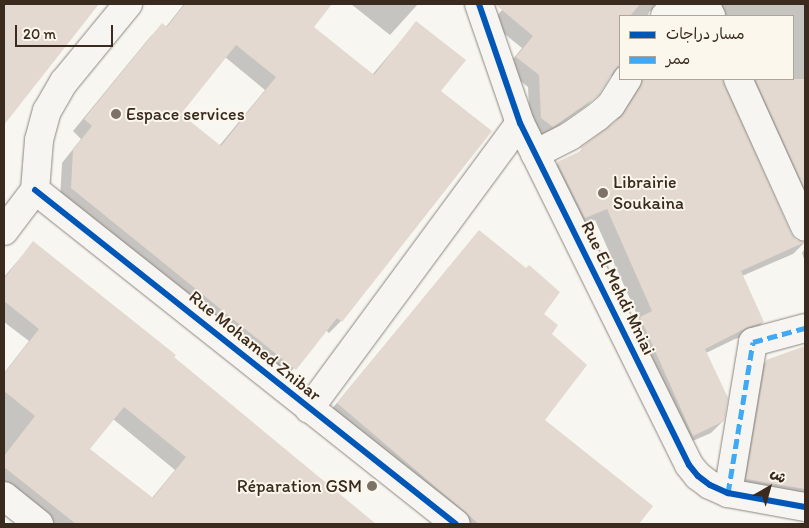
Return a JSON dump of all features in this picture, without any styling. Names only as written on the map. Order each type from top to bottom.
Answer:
[{"type":"street","points":[[4,231],[35,190],[39,140],[47,112],[64,82],[128,4]]},
{"type":"street","name":"Rue El Mehdi Mniai","points":[[478,4],[520,123],[689,465],[698,476],[710,485],[728,493],[805,507]]},
{"type":"street","points":[[666,15],[682,4]]},
{"type":"street","points":[[700,4],[708,10],[710,15]]},
{"type":"street","points":[[535,154],[570,136],[597,117],[611,105],[626,80]]},
{"type":"street","points":[[738,80],[805,227]]},
{"type":"street","points":[[308,409],[520,123]]},
{"type":"street","name":"Rue Mohamed Znibar","points":[[35,190],[308,409],[456,524]]},
{"type":"street","points":[[728,493],[754,342],[805,328]]},
{"type":"street","points":[[4,496],[39,524]]},
{"type":"building","points":[[4,4],[99,4],[4,125]]},
{"type":"building","points":[[185,4],[332,4],[314,27],[374,75],[416,21],[466,60],[441,91],[492,131],[342,322],[337,318],[296,370],[71,188],[73,150],[92,126],[84,119],[162,23],[167,27]],"holes":[[[236,45],[276,77],[221,146],[181,114]]]},
{"type":"building","points":[[495,4],[640,4],[631,15],[619,15],[619,66],[599,95],[553,127],[541,118],[539,75],[516,57],[533,36]]},
{"type":"building","points":[[805,79],[805,190],[755,80]]},
{"type":"building","points":[[643,80],[723,80],[791,233],[796,240],[805,242],[741,271],[764,322],[748,327],[705,349],[728,398],[724,421],[693,436],[640,317],[652,311],[607,209],[585,218],[557,162],[583,150],[580,148],[621,117]]},
{"type":"building","points":[[479,230],[526,268],[529,265],[560,292],[544,314],[558,325],[552,334],[587,365],[545,420],[653,506],[639,524],[479,524],[337,403]]},
{"type":"building","points":[[33,241],[176,355],[174,357],[376,524],[76,524],[4,467],[4,456],[35,416],[4,391],[4,374],[39,329],[4,301],[4,279]],"holes":[[[124,407],[186,457],[153,498],[90,449]]]},
{"type":"building","points":[[805,346],[805,489],[746,479],[766,360]]},
{"type":"marked path","points":[[728,493],[753,342],[805,328]]},
{"type":"cycle path","points":[[479,4],[520,123],[689,465],[698,476],[710,485],[728,493],[805,507]]},
{"type":"cycle path","points":[[35,190],[456,524]]},
{"type":"place","name":"Espace services","points":[[116,114]]},
{"type":"place","name":"Librairie Soukaina","points":[[603,193]]},
{"type":"place","name":"Réparation GSM","points":[[372,486]]}]
